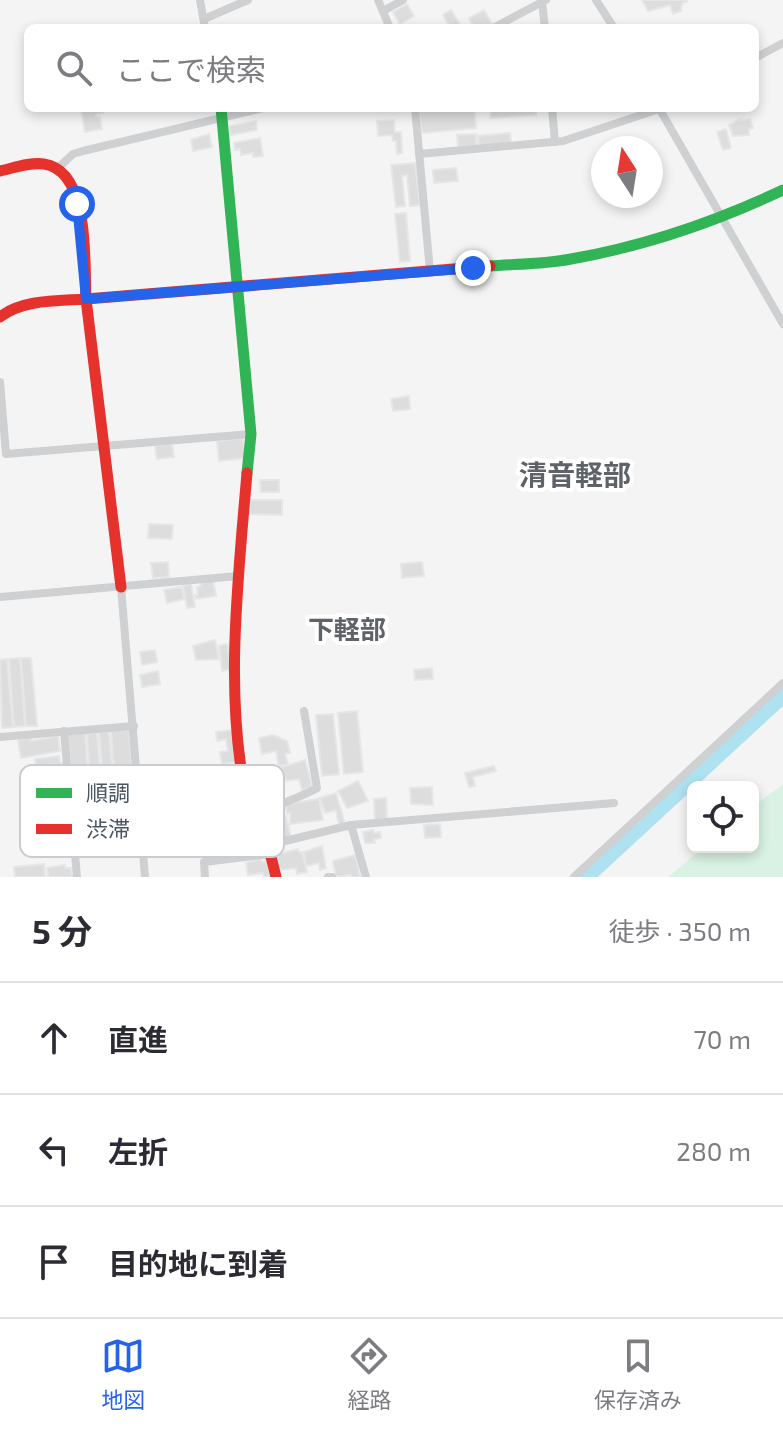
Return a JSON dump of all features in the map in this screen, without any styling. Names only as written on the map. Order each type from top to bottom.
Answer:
[{"type":"street","points":[[200,0],[204,23],[248,0]]},
{"type":"street","points":[[378,0],[388,24]]},
{"type":"street","points":[[383,11],[403,0]]},
{"type":"street","points":[[596,0],[611,24]]},
{"type":"street","points":[[501,24],[544,1],[545,24]]},
{"type":"street","points":[[759,56],[783,43]]},
{"type":"street","points":[[58,168],[73,154],[222,112],[251,434],[238,576],[235,717],[241,765]]},
{"type":"street","points":[[415,112],[430,271]]},
{"type":"street","points":[[552,112],[555,142]]},
{"type":"street","points":[[419,154],[555,142],[648,112]]},
{"type":"street","points":[[662,112],[783,324]]},
{"type":"street","points":[[0,171],[36,163],[58,168],[75,189],[102,446],[121,587],[137,765]]},
{"type":"street","points":[[0,317],[3,312],[17,307],[86,299],[567,260],[624,249],[723,219],[783,190]]},
{"type":"street","points":[[0,382],[6,454],[251,434]]},
{"type":"street","points":[[0,597],[238,576]]},
{"type":"street","points":[[574,877],[783,683]]},
{"type":"street","points":[[284,803],[317,788],[304,711]]},
{"type":"street","points":[[0,737],[134,726]]},
{"type":"street","points":[[64,731],[67,765]]},
{"type":"street","points":[[284,841],[351,825],[614,803]]},
{"type":"street","points":[[351,825],[366,877]]},
{"type":"street","points":[[75,857],[77,877]]},
{"type":"street","points":[[144,857],[145,877]]},
{"type":"street","points":[[205,877],[204,862],[227,857]]},
{"type":"street","points":[[271,857],[276,877]]},
{"type":"green space","points":[[783,784],[783,877],[668,877],[697,853],[759,853],[759,802]]},
{"type":"building","points":[[642,0],[687,2],[682,3],[681,11],[673,14],[670,5],[648,11]]},
{"type":"building","points":[[407,4],[414,16],[400,24],[393,12]]},
{"type":"building","points":[[451,10],[460,24],[448,24],[443,15]]},
{"type":"building","points":[[484,10],[492,24],[472,24],[469,18]]},
{"type":"building","points":[[82,112],[103,112],[96,114],[100,117],[102,129],[85,132]]},
{"type":"building","points":[[419,112],[474,112],[476,128],[422,133]]},
{"type":"building","points":[[490,112],[536,112],[536,115],[491,118]]},
{"type":"building","points":[[741,119],[750,119],[753,128],[749,129],[749,135],[733,136],[729,125]]},
{"type":"building","points":[[394,120],[395,132],[401,132],[402,153],[397,154],[392,135],[378,136],[377,121]]},
{"type":"building","points":[[256,121],[257,130],[230,135],[229,126]]},
{"type":"building","points":[[726,129],[731,148],[723,150],[717,132]]},
{"type":"building","points":[[510,133],[511,143],[479,147],[478,136]]},
{"type":"building","points":[[209,134],[212,147],[193,151],[191,140]]},
{"type":"building","points":[[476,134],[477,146],[458,147],[457,135]]},
{"type":"building","points":[[260,138],[263,156],[253,157],[253,153],[241,155],[240,149],[235,150],[234,143]]},
{"type":"building","points":[[415,163],[420,205],[410,206],[407,175],[402,176],[405,206],[396,207],[391,165]]},
{"type":"building","points":[[456,168],[458,181],[434,183],[433,170]]},
{"type":"building","points":[[406,213],[410,261],[400,262],[395,214]]},
{"type":"building","points":[[409,396],[410,409],[393,411],[391,399]]},
{"type":"building","points":[[243,438],[245,458],[219,461],[217,441]]},
{"type":"building","points":[[172,444],[174,457],[157,459],[155,446]]},
{"type":"building","points":[[260,480],[279,480],[279,492],[261,492]]},
{"type":"building","points":[[250,500],[282,500],[282,515],[250,514]]},
{"type":"building","points":[[149,524],[173,525],[172,539],[148,538]]},
{"type":"building","points":[[168,562],[169,577],[153,578],[151,563]]},
{"type":"building","points":[[422,562],[424,576],[402,578],[401,564]]},
{"type":"building","points":[[213,580],[216,596],[196,599],[197,587]]},
{"type":"building","points":[[191,584],[195,607],[187,608],[183,586]]},
{"type":"building","points":[[182,587],[184,599],[167,603],[164,590]]},
{"type":"building","points":[[215,640],[219,659],[196,660],[193,646]]},
{"type":"building","points":[[227,644],[231,669],[222,671],[219,646]]},
{"type":"building","points":[[155,650],[157,662],[142,665],[140,652]]},
{"type":"building","points":[[20,658],[25,726],[14,727],[9,659]]},
{"type":"building","points":[[21,658],[31,658],[37,726],[26,726]]},
{"type":"building","points":[[7,659],[13,727],[2,728],[0,660]]},
{"type":"building","points":[[432,668],[433,679],[415,680],[414,670]]},
{"type":"building","points":[[158,671],[160,684],[142,687],[140,675]]},
{"type":"building","points":[[357,711],[363,772],[344,774],[338,713]]},
{"type":"building","points":[[333,714],[339,774],[322,776],[316,715]]},
{"type":"building","points":[[129,730],[131,765],[113,765],[111,731]]},
{"type":"building","points":[[232,730],[237,762],[222,764],[220,752],[228,751],[226,739],[217,741],[216,732]]},
{"type":"building","points":[[99,732],[109,732],[112,765],[102,765]]},
{"type":"building","points":[[85,733],[87,765],[71,765],[68,735]]},
{"type":"building","points":[[97,733],[100,765],[89,765],[87,734]]},
{"type":"building","points":[[273,735],[287,741],[290,753],[285,754],[288,764],[279,765],[276,751],[262,754],[259,738]]},
{"type":"building","points":[[58,736],[60,751],[21,758],[18,740]]},
{"type":"building","points":[[59,756],[60,763],[65,762],[65,765],[36,765],[35,759]]},
{"type":"building","points":[[305,760],[312,787],[302,790],[299,779],[286,781],[284,766]]},
{"type":"building","points":[[494,766],[496,771],[473,777],[475,786],[469,787],[465,773]]},
{"type":"building","points":[[358,781],[368,801],[347,808],[338,791]]},
{"type":"building","points":[[432,787],[433,805],[411,804],[410,788]]},
{"type":"building","points":[[336,793],[345,824],[339,826],[336,810],[325,813],[320,798]]},
{"type":"building","points":[[386,798],[387,819],[375,820],[374,799]]},
{"type":"building","points":[[319,799],[323,820],[290,824],[290,813],[287,814],[285,804]]},
{"type":"building","points":[[284,816],[291,838],[284,840]]},
{"type":"building","points":[[440,824],[441,837],[425,838],[424,825]]},
{"type":"building","points":[[373,830],[374,833],[380,832],[381,838],[374,839],[375,843],[365,843],[363,832]]},
{"type":"building","points":[[322,846],[326,868],[320,870],[319,863],[306,866],[304,852]]},
{"type":"building","points":[[298,849],[302,852],[307,872],[297,874],[296,868],[279,870],[278,857],[284,857],[284,852]]},
{"type":"building","points":[[355,855],[360,877],[336,877],[333,861]]},
{"type":"building","points":[[261,859],[262,862],[267,861],[270,877],[264,877],[263,873],[248,875],[246,863]]},
{"type":"building","points":[[44,864],[45,877],[15,877],[14,867]]},
{"type":"building","points":[[65,865],[65,868],[71,868],[72,877],[48,877],[47,868]]},
{"type":"waterway","points":[[586,877],[783,695]]},
{"type":"traffic: fast","points":[[221,112],[251,434],[247,473]]},
{"type":"traffic: fast","points":[[490,266],[561,261],[653,240],[783,190]]},
{"type":"traffic: jam","points":[[0,171],[44,164],[59,170],[70,183],[82,221],[86,299],[490,266]]},
{"type":"traffic: jam","points":[[0,317],[30,304],[86,299],[121,587]]},
{"type":"traffic: jam","points":[[241,765],[236,727],[235,642],[247,473]]},
{"type":"traffic: jam","points":[[271,857],[276,877]]},
{"type":"district","name":"清音軽部","points":[[575,474]]},
{"type":"district","name":"下軽部","points":[[347,628]]},
{"type":"route","points":[[77,204],[86,299],[473,268]]}]
